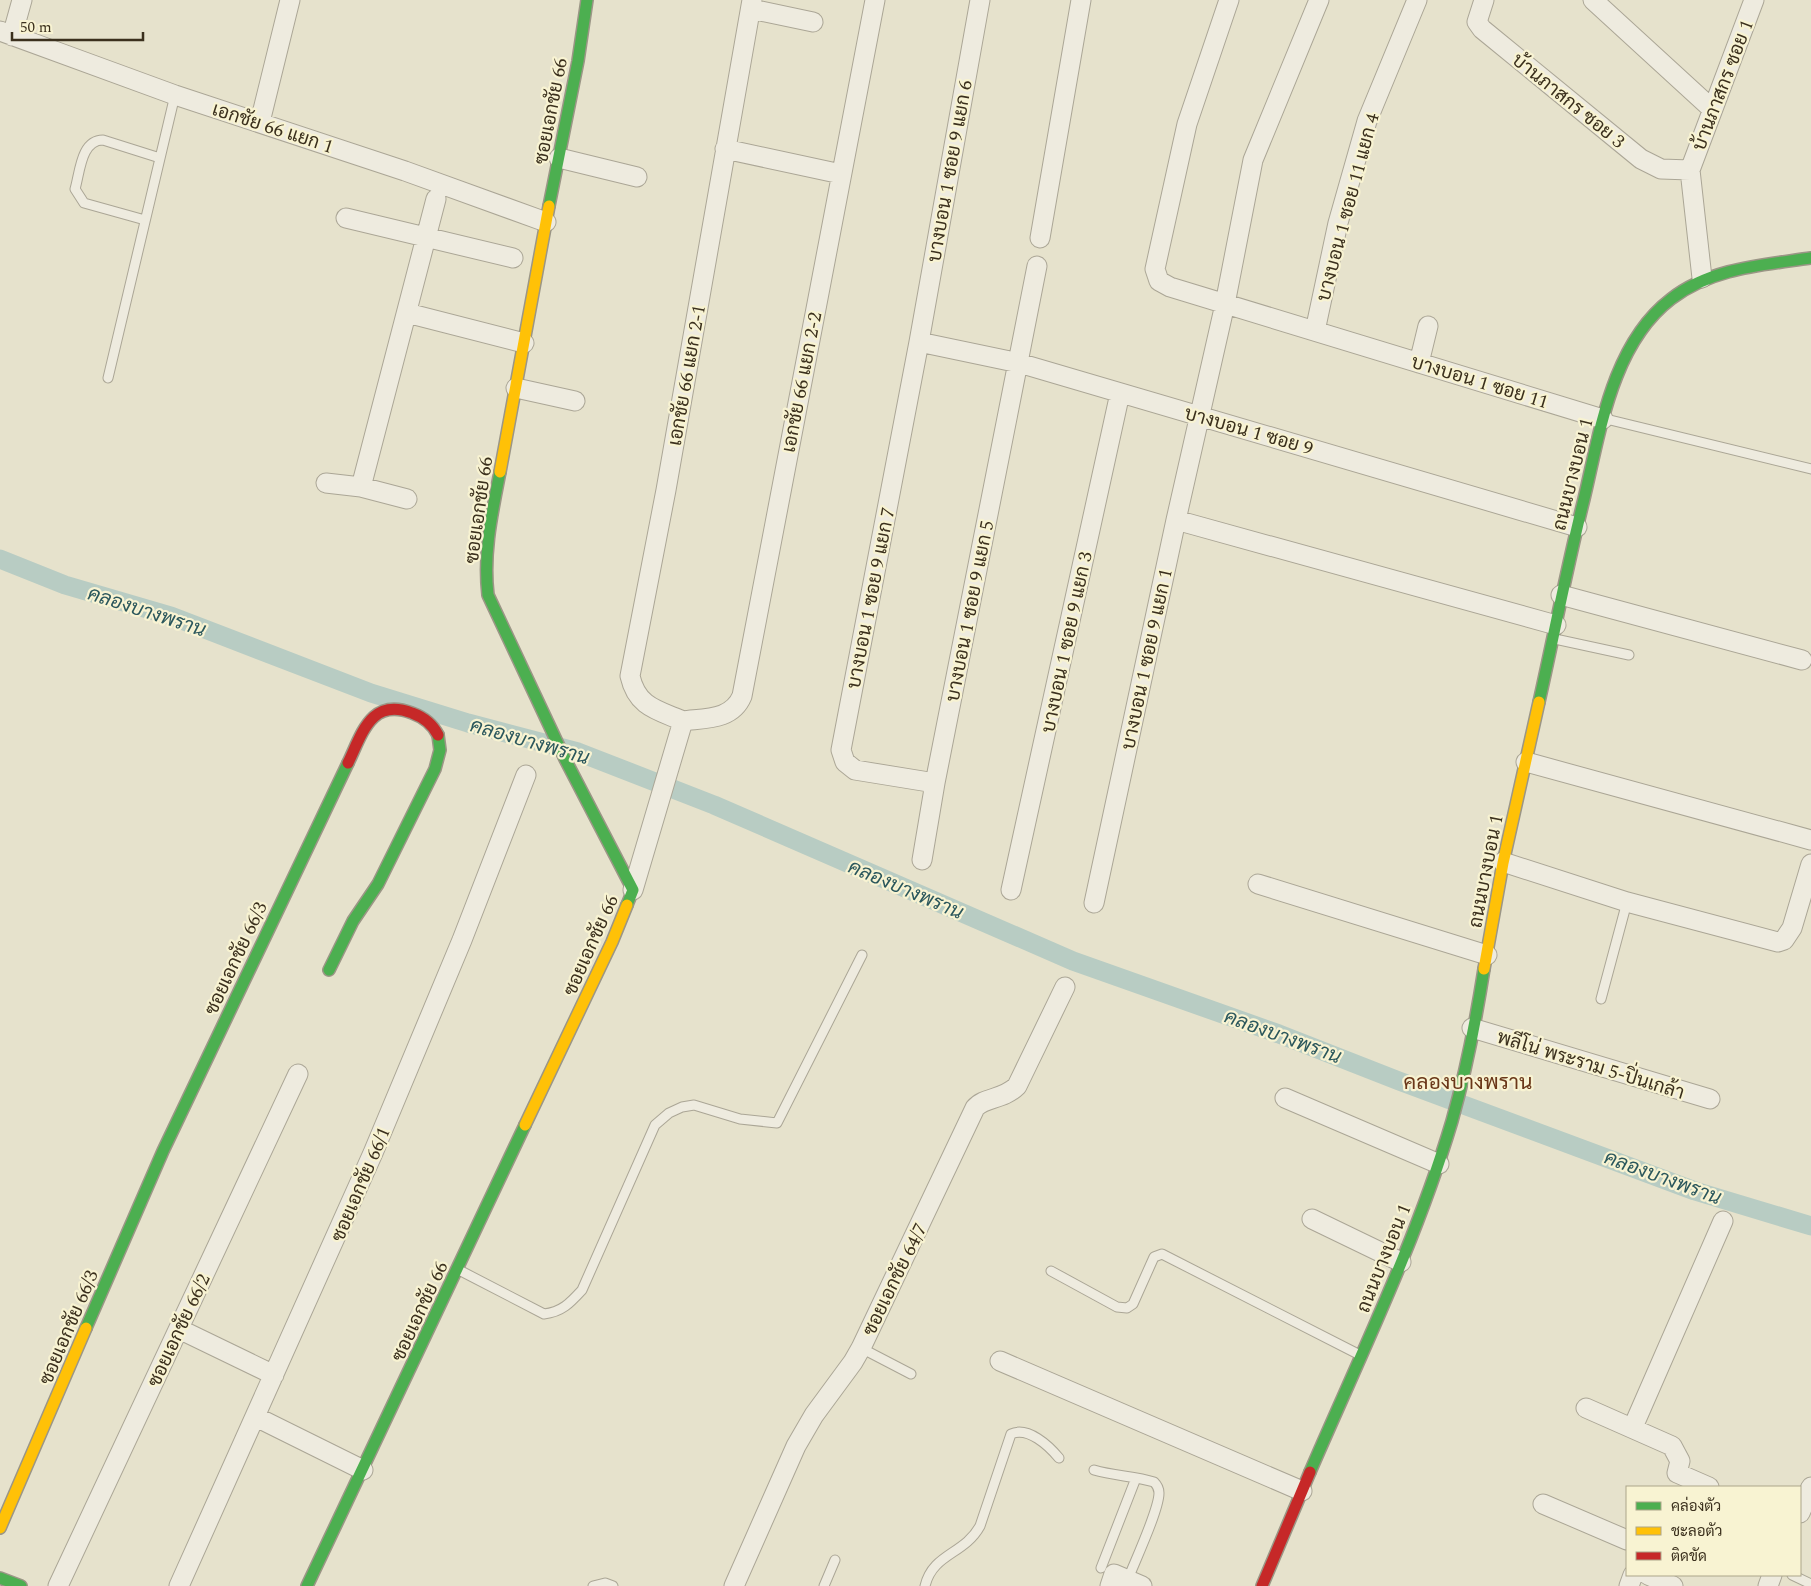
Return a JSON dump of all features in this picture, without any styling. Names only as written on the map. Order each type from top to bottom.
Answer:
[{"type":"street","points":[[6,34],[22,0]]},
{"type":"street","points":[[260,122],[290,0]]},
{"type":"street","name":"ซอยเอกชัย 66","points":[[307,1586],[459,1270],[612,942],[633,890],[565,759],[488,595],[485,567],[546,222],[578,61],[587,0]]},
{"type":"street","name":"เอกชัย 66 แยก 2-2","points":[[683,721],[723,715],[733,711],[742,696],[875,0]]},
{"type":"street","name":"บางบอน 1 ซอย 9 แยก 6","points":[[919,342],[980,0]]},
{"type":"street","points":[[1040,238],[1081,0]]},
{"type":"street","name":"บางบอน 1 ซอย 11","points":[[1229,0],[1187,124],[1155,269],[1156,275],[1170,288],[1603,419]]},
{"type":"street","name":"บางบอน 1 ซอย 9 แยก 1","points":[[1094,903],[1176,520],[1225,304],[1253,160],[1319,0]]},
{"type":"street","name":"บางบอน 1 ซอย 11 แยก 4","points":[[1315,331],[1338,223],[1367,121],[1417,0]]},
{"type":"street","name":"บ้านภาสกร ซอย 3","points":[[1484,0],[1477,22],[1482,28],[1641,159],[1661,169],[1690,170]]},
{"type":"street","name":"บ้านภาสกร ซอย 1","points":[[1690,170],[1754,0]]},
{"type":"street","points":[[1601,3],[1712,109]]},
{"type":"street","points":[[752,4],[813,22]]},
{"type":"street","name":"เอกชัย 66 แยก 2-1","points":[[683,721],[650,707],[639,700],[630,676],[666,490],[752,4]]},
{"type":"street","name":"เอกชัย 66 แยก 1","points":[[6,34],[175,95],[260,122],[546,222]]},
{"type":"street","points":[[725,149],[841,174]]},
{"type":"street","points":[[559,158],[637,177]]},
{"type":"street","points":[[1690,170],[1702,278]]},
{"type":"street","points":[[361,487],[436,199]]},
{"type":"street","points":[[346,218],[513,258]]},
{"type":"street","name":"ถนนบางบอน 1","points":[[1262,1586],[1401,1262],[1439,1164],[1462,1082],[1503,862],[1561,595],[1603,419],[1633,343],[1656,311],[1676,294],[1702,278],[1811,258]]},
{"type":"street","name":"บางบอน 1 ซอย 9 แยก 5","points":[[922,860],[935,783],[1037,266]]},
{"type":"street","points":[[407,314],[524,343]]},
{"type":"street","points":[[1419,363],[1428,326]]},
{"type":"street","name":"บางบอน 1 ซอย 9","points":[[919,342],[1019,363],[1577,528]]},
{"type":"street","name":"บางบอน 1 ซอย 9 แยก 7","points":[[919,342],[842,750],[845,762],[855,770],[935,783]]},
{"type":"street","points":[[516,388],[575,401]]},
{"type":"street","name":"บางบอน 1 ซอย 9 แยก 3","points":[[1011,890],[1120,393]]},
{"type":"street","points":[[326,484],[361,487],[407,499]]},
{"type":"street","points":[[1176,520],[1554,631]]},
{"type":"street","points":[[1561,595],[1802,660]]},
{"type":"street","name":"ซอยเอกชัย 66/3","points":[[0,1528],[163,1151],[363,731],[376,714],[384,710],[397,710],[420,716],[433,725],[439,739],[440,749],[435,768],[378,884],[353,921],[330,970]]},
{"type":"street","points":[[633,890],[676,750],[683,721]]},
{"type":"street","points":[[1526,762],[1811,840]]},
{"type":"street","name":"ซอยเอกชัย 66/1","points":[[179,1586],[373,1153],[462,940],[526,775]]},
{"type":"street","points":[[1503,862],[1627,902],[1778,942],[1784,940],[1792,928],[1811,864]]},
{"type":"street","points":[[1258,884],[1487,955]]},
{"type":"street","name":"ซอยเอกชัย 64/7","points":[[734,1586],[796,1446],[814,1415],[854,1362],[975,1108],[984,1101],[1004,1096],[1017,1086],[1065,987]]},
{"type":"street","name":"พลีโน่ พระราม 5-ปิ่นเกล้า","points":[[1472,1028],[1710,1099]]},
{"type":"street","name":"ซอยเอกชัย 66/2","points":[[58,1586],[298,1074]]},
{"type":"street","points":[[1285,1098],[1439,1164]]},
{"type":"street","points":[[1312,1220],[1401,1262]]},
{"type":"street","points":[[1633,1427],[1723,1221]]},
{"type":"street","points":[[179,1329],[274,1375]]},
{"type":"street","points":[[1000,1361],[1302,1491]]},
{"type":"street","points":[[1586,1408],[1633,1427],[1672,1446],[1680,1461],[1674,1480],[1704,1486]]},
{"type":"street","points":[[256,1417],[363,1470]]},
{"type":"street","points":[[1801,1511],[1811,1487]]},
{"type":"street","points":[[1543,1504],[1626,1540]]},
{"type":"street","points":[[1110,1586],[1114,1574],[1135,1583]]},
{"type":"street","points":[[1650,1576],[1673,1586]]},
{"type":"street","points":[[0,1578],[21,1586]]},
{"type":"lane","points":[[108,378],[175,95]]},
{"type":"lane","points":[[145,220],[84,203],[75,189],[86,147],[96,140],[103,140],[160,158]]},
{"type":"lane","name":"บางบอน 1 ซอย 11","points":[[1603,419],[1811,469]]},
{"type":"lane","points":[[1554,631],[1629,655]]},
{"type":"lane","points":[[1602,999],[1627,902]]},
{"type":"lane","points":[[459,1270],[544,1314],[554,1313],[566,1308],[582,1290],[655,1125],[682,1107],[694,1105],[740,1119],[777,1123],[862,955]]},
{"type":"lane","points":[[1051,1271],[1117,1307],[1127,1308],[1133,1304],[1154,1257],[1162,1254],[1361,1355]]},
{"type":"lane","points":[[861,1348],[911,1374]]},
{"type":"lane","points":[[925,1586],[931,1570],[937,1563],[963,1548],[973,1538],[980,1526],[1011,1434],[1020,1432],[1048,1444],[1059,1458]]},
{"type":"lane","points":[[1094,1470],[1154,1482],[1159,1493],[1135,1583]]},
{"type":"lane","points":[[1101,1568],[1136,1478]]},
{"type":"lane","points":[[824,1586],[835,1560]]},
{"type":"lane","points":[[1794,1576],[1811,1584]]},
{"type":"lane","points":[[593,1586],[605,1583],[613,1586]]},
{"type":"waterway","name":"คลองบางพราน","points":[[0,559],[65,585],[171,616],[371,693],[468,723],[578,752],[714,805],[1073,961],[1279,1034],[1399,1081],[1695,1191],[1811,1226]]},
{"type":"traffic: fast","points":[[549,206],[578,61],[587,0]]},
{"type":"traffic: fast","points":[[1539,702],[1603,418],[1622,364],[1635,340],[1651,318],[1671,299],[1703,280],[1756,266],[1811,258]]},
{"type":"traffic: fast","points":[[500,472],[487,548],[488,595],[565,759],[633,890],[627,905]]},
{"type":"traffic: fast","points":[[329,970],[353,921],[378,884],[435,769],[440,750],[438,735]]},
{"type":"traffic: fast","points":[[86,1328],[163,1151],[348,763]]},
{"type":"traffic: fast","points":[[1310,1472],[1404,1255],[1438,1166],[1462,1083],[1484,969]]},
{"type":"traffic: fast","points":[[307,1586],[525,1125]]},
{"type":"traffic: fast","points":[[0,1578],[21,1586]]},
{"type":"traffic: slow","points":[[500,472],[549,206]]},
{"type":"traffic: slow","points":[[1484,969],[1503,863],[1539,702]]},
{"type":"traffic: slow","points":[[525,1125],[612,942],[627,905]]},
{"type":"traffic: slow","points":[[0,1528],[86,1328]]},
{"type":"traffic: jam","points":[[348,763],[370,721],[377,714],[387,710],[398,709],[412,713],[424,719],[438,735]]},
{"type":"traffic: jam","points":[[1262,1586],[1310,1472]]},
{"type":"district","name":"คลองบางพราน","points":[[1468,1082]]}]
